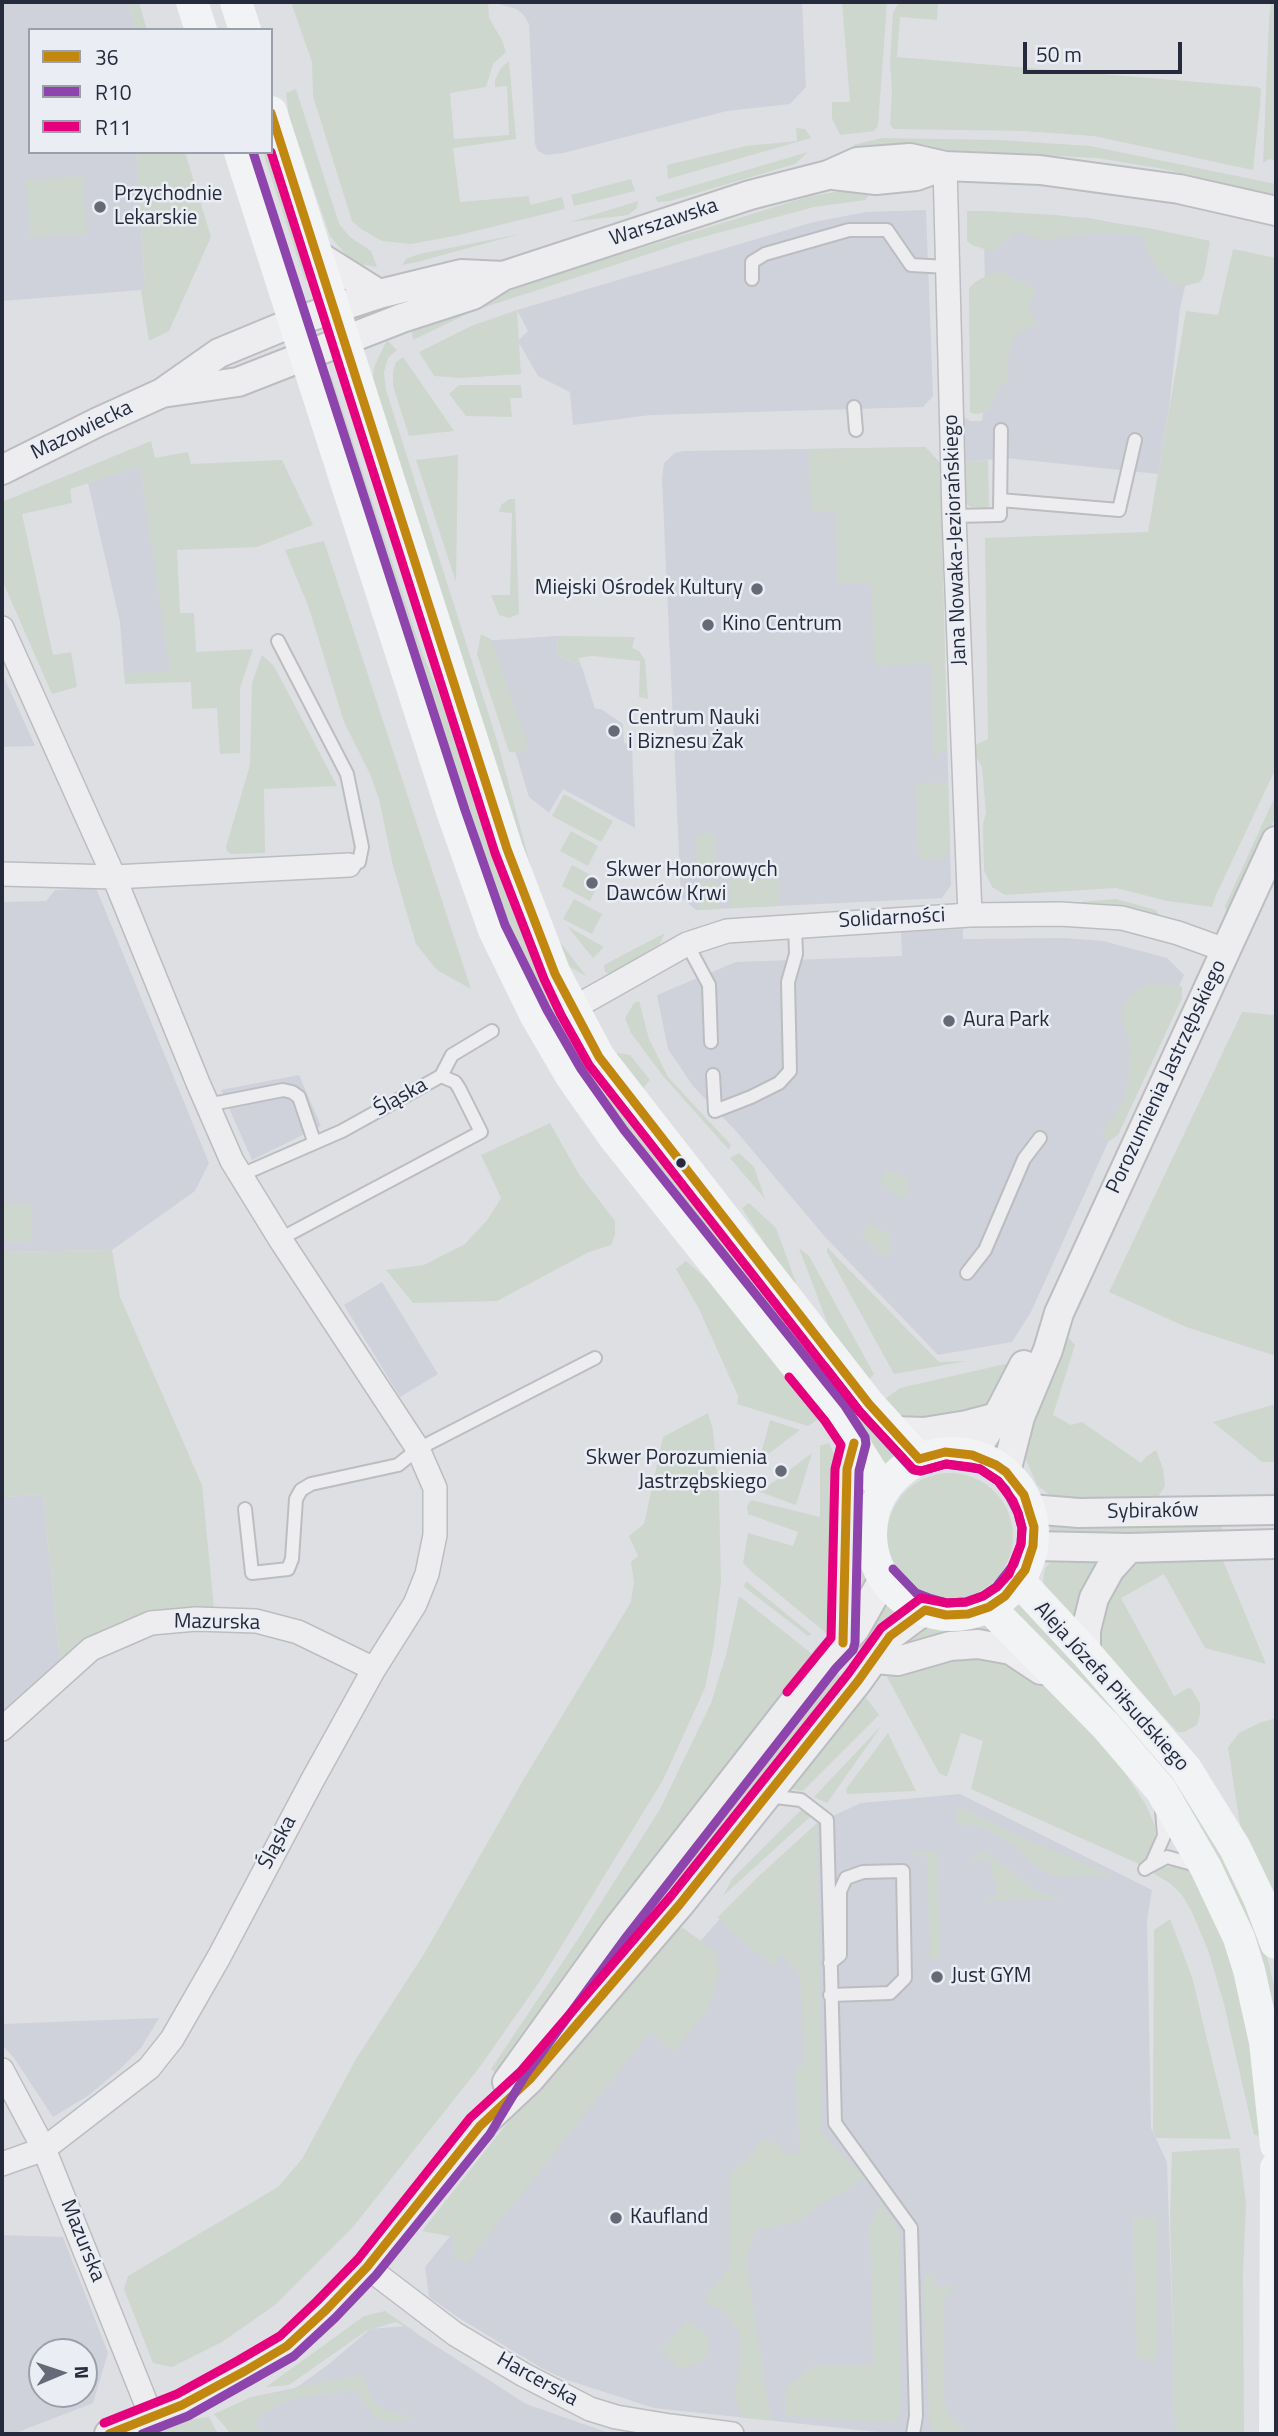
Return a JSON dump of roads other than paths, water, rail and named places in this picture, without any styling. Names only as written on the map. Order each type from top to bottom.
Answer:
[{"type":"main road","points":[[192,2],[200,28]]},
{"type":"main road","points":[[236,2],[243,28]]},
{"type":"main road","points":[[273,118],[508,849],[544,948],[572,1009],[599,1057],[869,1404],[919,1459]]},
{"type":"main road","points":[[241,154],[453,814],[494,930],[536,1016],[571,1076],[614,1137],[835,1414],[883,1490]]},
{"type":"main road","points":[[945,1452],[985,1458],[1006,1472],[1024,1495],[1034,1527],[1030,1558],[1019,1581],[1005,1596],[989,1607],[968,1614],[946,1615],[909,1603],[884,1578],[876,1562],[871,1525],[883,1490],[899,1472],[919,1459],[945,1452]]},
{"type":"main road","name":"Aleja Józefa Piłsudskiego","points":[[1019,1581],[1086,1653],[1186,1769],[1235,1849],[1259,1898],[1276,1944]]},
{"type":"main road","name":"Aleja Józefa Piłsudskiego","points":[[989,1607],[1085,1704],[1161,1790],[1206,1868],[1239,1938],[1249,1970],[1265,2042],[1276,2145]]},
{"type":"main road","points":[[1275,2434],[1276,2168]]},
{"type":"street","name":"Warszawska","points":[[305,355],[473,295],[503,276],[750,195],[828,175],[876,180],[916,176],[945,166],[1040,170],[1133,181],[1276,211]]},
{"type":"street","name":"Jana Nowaka-Jeziorańskiego","points":[[945,166],[954,516],[970,915]]},
{"type":"street","points":[[317,255],[379,294]]},
{"type":"street","name":"Warszawska","points":[[335,309],[379,294],[461,274],[503,276]]},
{"type":"street","name":"Mazowiecka","points":[[2,470],[162,393],[219,353],[294,322],[335,309]]},
{"type":"street","name":"Mazowiecka","points":[[162,393],[238,382],[305,355]]},
{"type":"street","points":[[265,369],[316,392]]},
{"type":"street","name":"Śląska","points":[[2,628],[114,877],[232,1161],[418,1449],[435,1488],[435,1535],[427,1574],[415,1604],[374,1669],[172,2039],[149,2068],[111,2100],[44,2149],[2,2164]]},
{"type":"street","name":"Porozumienia Jastrzębskiego","points":[[1006,1472],[1020,1418],[1048,1350],[1059,1313],[1276,841]]},
{"type":"street","points":[[2,874],[114,877],[349,865]]},
{"type":"street","name":"Solidarności","points":[[572,1009],[687,944],[727,931],[970,915],[1060,914],[1122,918],[1178,933],[1225,950]]},
{"type":"street","name":"Porozumienia Jastrzębskiego","points":[[972,1455],[997,1417],[1032,1350],[1059,1313]]},
{"type":"street","points":[[894,1432],[924,1432],[967,1426],[997,1417]]},
{"type":"street","points":[[843,1643],[847,1469],[854,1443]]},
{"type":"street","name":"Sybiraków","points":[[1030,1509],[1079,1513],[1276,1510]]},
{"type":"street","name":"Sybiraków","points":[[1033,1546],[1129,1548],[1276,1544]]},
{"type":"street","points":[[1086,1653],[1086,1630],[1094,1598],[1110,1569],[1129,1548]]},
{"type":"street","points":[[109,2434],[193,2400],[287,2346],[367,2267],[480,2126],[516,2067],[617,1929],[827,1660],[855,1629],[884,1578]]},
{"type":"street","points":[[480,2126],[530,2079],[680,1904],[890,1636],[925,1610]]},
{"type":"street","name":"Mazurska","points":[[2,1729],[91,1649],[151,1623],[195,1619],[256,1620],[298,1632],[374,1669]]},
{"type":"street","points":[[874,1658],[898,1661],[950,1646],[978,1644],[1011,1650],[1046,1674],[1070,1696],[1085,1704]]},
{"type":"street","name":"Mazurska","points":[[2,2070],[44,2149],[152,2418]]},
{"type":"street","name":"Harcerska","points":[[367,2267],[455,2334],[524,2375],[590,2409],[616,2417],[732,2434]]},
{"type":"lane","points":[[752,279],[752,262],[765,254],[849,230],[887,230],[911,265],[948,267]]},
{"type":"lane","points":[[854,407],[856,430]]},
{"type":"lane","points":[[954,516],[1000,515],[1002,430]]},
{"type":"lane","points":[[1000,500],[1119,510],[1135,440]]},
{"type":"lane","points":[[278,641],[347,774],[362,847],[359,862],[349,865]]},
{"type":"lane","points":[[713,1074],[715,1111],[761,1093],[779,1083],[790,1071],[788,982],[796,954],[795,925]]},
{"type":"lane","points":[[687,944],[709,985],[711,1042]]},
{"type":"lane","points":[[441,1076],[452,1055],[492,1031]]},
{"type":"lane","name":"Śląska","points":[[241,1175],[342,1130],[441,1076],[455,1082],[459,1087],[481,1132],[280,1239]]},
{"type":"lane","points":[[207,1105],[283,1090],[292,1092],[299,1097],[314,1141]]},
{"type":"lane","points":[[967,1273],[985,1250],[1024,1159],[1040,1138]]},
{"type":"lane","points":[[245,1509],[253,1573],[288,1569],[292,1559],[296,1499],[301,1490],[311,1484],[398,1465],[418,1449],[595,1358]]},
{"type":"lane","points":[[1161,1790],[1164,1836],[1152,1863],[1145,1869],[1167,1857],[1206,1868]]},
{"type":"lane","points":[[766,1796],[801,1800],[827,1820],[835,2123],[911,2228],[916,2416],[913,2434]]},
{"type":"lane","points":[[830,1963],[840,1955],[840,1891],[846,1878],[863,1872],[903,1871],[905,1978],[890,1993],[831,1995]]},
{"type":"place","name":"Przychodnie Lekarskie","points":[[100,207]]},
{"type":"place","name":"Miejski Ośrodek Kultury","points":[[757,589]]},
{"type":"place","name":"Kino Centrum","points":[[708,625]]},
{"type":"place","name":"Centrum Nauki i Biznesu Żak","points":[[614,731]]},
{"type":"place","name":"Skwer Honorowych Dawców Krwi","points":[[592,883]]},
{"type":"place","name":"Aura Park","points":[[949,1021]]},
{"type":"place","name":"Skwer Porozumienia Jastrzębskiego","points":[[781,1471]]},
{"type":"place","name":"Just GYM","points":[[937,1977]]},
{"type":"place","name":"Kaufland","points":[[616,2218]]}]
